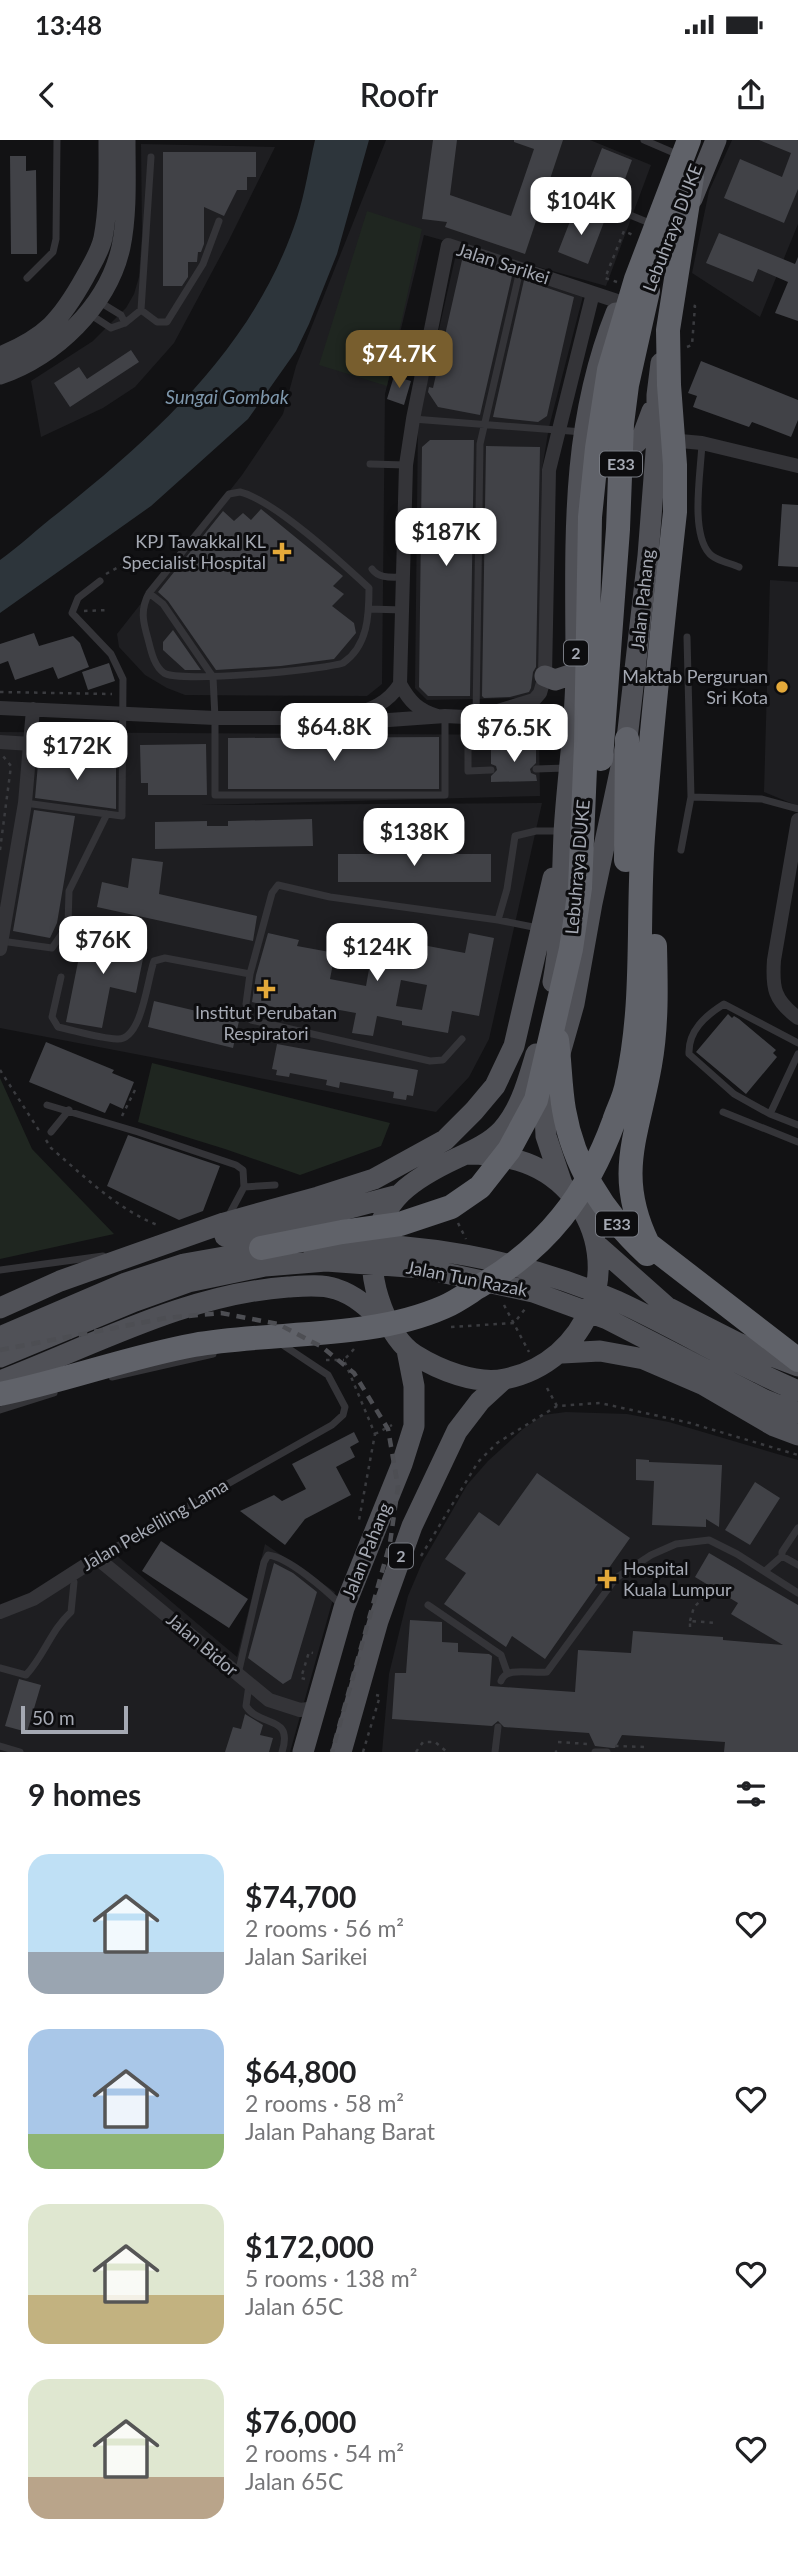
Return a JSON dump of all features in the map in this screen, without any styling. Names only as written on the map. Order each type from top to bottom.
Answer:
[{"type":"highway","name":"Lebuhraya DUKE","points":[[592,902],[610,655],[622,424],[627,384],[652,277],[707,140]]},
{"type":"highway","name":"Lebuhraya DUKE","points":[[555,1019],[571,949],[580,888],[590,517],[601,422],[609,370],[623,320],[685,145]]},
{"type":"highway","points":[[0,1394],[125,1360],[197,1344],[261,1336],[340,1331],[402,1321],[443,1307],[501,1275],[534,1249],[558,1224],[583,1189],[602,1153],[627,1085],[640,968],[643,839],[675,512],[668,330],[692,177]]},
{"type":"highway","points":[[627,739],[626,880],[640,968]]},
{"type":"highway","points":[[648,790],[653,842],[657,998],[650,1066],[630,1153],[632,1197],[638,1223],[648,1244],[798,1360]]},
{"type":"highway","name":"E33","points":[[261,1248],[400,1224],[451,1207],[480,1187],[509,1150],[536,1100],[555,1019]]},
{"type":"highway","name":"E33","points":[[555,1019],[564,1111],[573,1142],[588,1181],[620,1229],[657,1264],[711,1298],[798,1342]]},
{"type":"main road","points":[[0,356],[21,348],[41,335],[61,316],[73,301],[98,253],[106,222],[108,140]]},
{"type":"main road","points":[[0,375],[17,369],[46,352],[93,307],[120,249],[126,185],[126,140]]},
{"type":"main road","name":"Jalan Pahang","points":[[562,1184],[546,1136],[545,1114],[574,1003],[592,902],[627,739],[648,556],[657,439],[657,395],[665,342],[671,255],[716,140]]},
{"type":"main road","name":"2","points":[[466,1154],[493,1154],[544,1170],[562,1184],[580,1207],[597,1245],[597,1283],[583,1325],[562,1353],[526,1373],[503,1380],[467,1377],[441,1370],[402,1343],[368,1298],[373,1277],[373,1253],[379,1224],[395,1196],[435,1168],[466,1154],[500,1132],[513,1117],[546,1021],[561,924],[564,831],[576,673],[574,546],[584,432],[592,383],[602,348],[685,145]]},
{"type":"main road","points":[[592,383],[594,415],[600,436],[621,445],[636,443],[643,436],[657,395]]},
{"type":"main road","points":[[545,676],[555,680],[576,673]]},
{"type":"main road","points":[[0,1308],[60,1281],[224,1223],[374,1179],[445,1140],[495,1086],[514,1046],[564,831]]},
{"type":"main road","points":[[154,1249],[289,1223],[395,1196]]},
{"type":"main road","points":[[289,1223],[326,1240],[330,1252],[327,1266],[304,1286]]},
{"type":"main road","name":"Jalan Tun Razak","points":[[0,1357],[126,1283],[184,1264],[261,1248],[325,1245],[419,1249],[480,1257],[536,1271],[617,1301],[759,1374],[798,1391]]},
{"type":"main road","points":[[597,1245],[667,1307],[738,1343],[798,1366]]},
{"type":"main road","name":"Jalan Tun Razak","points":[[0,1337],[53,1325],[188,1282],[265,1266],[326,1261],[422,1268],[533,1292],[607,1319],[765,1400],[798,1413]]},
{"type":"main road","points":[[0,1381],[160,1315],[261,1289],[304,1286],[334,1288],[368,1298]]},
{"type":"main road","points":[[667,1307],[638,1308],[626,1318],[624,1333],[628,1348],[644,1359],[702,1384],[774,1426],[798,1436]]},
{"type":"main road","name":"Jalan Pahang","points":[[303,1752],[344,1608],[402,1464],[414,1426],[414,1386],[402,1343]]},
{"type":"main road","points":[[562,1353],[600,1351],[644,1359]]},
{"type":"main road","name":"Jalan Pahang","points":[[341,1752],[378,1621],[412,1526],[457,1431],[480,1401],[503,1380]]},
{"type":"street","name":"Jalan Sarikei","points":[[400,684],[406,465],[412,419],[448,245],[620,302]]},
{"type":"street","points":[[476,717],[534,700],[540,693],[545,676],[549,470],[593,293]]},
{"type":"street","points":[[657,439],[702,443],[798,466]]},
{"type":"street","points":[[342,718],[377,708],[390,698],[400,684],[408,699],[421,711],[441,716]]},
{"type":"street","points":[[0,708],[215,718],[342,718],[375,721],[441,716],[527,720],[552,730],[570,758]]},
{"type":"street","points":[[1,945],[4,897],[24,803],[33,709]]},
{"type":"street","points":[[2,742],[31,744]]},
{"type":"street","points":[[798,820],[774,960],[773,983],[785,1008],[798,1018]]},
{"type":"street","name":"Jalan Pekeliling Lama","points":[[0,1612],[33,1599],[97,1558]]},
{"type":"street","name":"Jalan Bidor","points":[[97,1558],[269,1700],[288,1708],[316,1708]]},
{"type":"street","points":[[348,1723],[361,1745]]},
{"type":"lane","points":[[27,278],[53,252],[57,140]]},
{"type":"lane","points":[[644,140],[685,145]]},
{"type":"lane","points":[[93,307],[111,328],[125,323],[141,310],[151,157]]},
{"type":"lane","points":[[559,186],[652,224]]},
{"type":"lane","points":[[141,310],[157,322],[167,322],[203,264],[219,221]]},
{"type":"lane","points":[[476,717],[480,444],[520,270]]},
{"type":"lane","points":[[93,307],[121,315],[125,323]]},
{"type":"lane","points":[[412,419],[584,432]]},
{"type":"lane","points":[[702,443],[698,525],[702,542],[710,555],[739,567]]},
{"type":"lane","points":[[370,464],[406,465]]},
{"type":"lane","points":[[240,492],[252,495],[287,519],[368,586],[369,609],[360,645],[343,663],[213,677],[174,677],[165,674],[158,666],[142,616],[143,605],[149,593],[229,494],[240,492]]},
{"type":"lane","points":[[372,569],[375,574],[404,577]]},
{"type":"lane","points":[[24,803],[75,807],[122,816],[123,679],[111,654],[72,613],[78,598],[100,581]]},
{"type":"lane","points":[[149,593],[163,604],[213,677],[215,795],[445,795],[441,716]]},
{"type":"lane","points":[[369,609],[403,610]]},
{"type":"lane","points":[[681,850],[691,797],[688,636]]},
{"type":"lane","points":[[491,770],[468,771],[468,741],[527,741],[527,720]]},
{"type":"lane","points":[[31,744],[121,751]]},
{"type":"lane","points":[[536,769],[570,758]]},
{"type":"lane","points":[[691,797],[762,799],[798,809]]},
{"type":"lane","points":[[1,945],[52,948],[68,925],[69,891],[111,813]]},
{"type":"lane","points":[[498,920],[507,888],[515,836],[536,831],[564,831]]},
{"type":"lane","points":[[462,1039],[443,1060],[430,1061],[251,1020],[246,1004],[250,974],[272,893],[278,886],[330,897],[498,920],[541,929]]},
{"type":"lane","points":[[61,977],[53,1022],[58,1027],[120,1040],[132,1034],[139,1018],[154,961],[165,958],[250,974]]},
{"type":"lane","points":[[798,1043],[724,1004],[698,1025],[688,1041],[689,1054],[734,1094],[770,1114],[798,1125]]},
{"type":"lane","points":[[770,1114],[798,1054]]},
{"type":"lane","points":[[47,1104],[236,1165],[243,1170],[244,1188],[224,1223]]},
{"type":"lane","points":[[51,1132],[69,1110]]},
{"type":"lane","points":[[723,1112],[798,1142]]},
{"type":"lane","points":[[244,1188],[275,1185]]},
{"type":"lane","points":[[0,1270],[154,1249]]},
{"type":"lane","name":"Jalan Pekeliling Lama","points":[[97,1558],[332,1425],[343,1415],[345,1407],[328,1375],[290,1348],[265,1342],[244,1347]]},
{"type":"lane","points":[[106,1379],[222,1352]]},
{"type":"lane","points":[[0,1410],[59,1392]]},
{"type":"lane","points":[[765,1571],[782,1556],[798,1528]]},
{"type":"lane","points":[[501,1681],[507,1672],[547,1672],[615,1578],[651,1555],[676,1544],[709,1540],[798,1593]]},
{"type":"lane","points":[[237,1675],[264,1562],[268,1555],[276,1556],[300,1572],[344,1608]]},
{"type":"lane","points":[[782,1556],[798,1565]]},
{"type":"lane","points":[[0,1668],[26,1675],[35,1665],[55,1629],[71,1612],[74,1582],[69,1575]]},
{"type":"lane","points":[[428,1605],[501,1655],[507,1672]]},
{"type":"lane","points":[[250,1685],[246,1706],[251,1713],[278,1724],[285,1732],[282,1752]]},
{"type":"lane","points":[[495,1752],[498,1727]]},
{"type":"lane","points":[[0,1746],[20,1752]]},
{"type":"lane","points":[[596,1752],[607,1752]]},
{"type":"path","points":[[100,581],[106,574],[122,565]]},
{"type":"path","points":[[73,610],[109,610]]},
{"type":"path","points":[[0,692],[122,694]]},
{"type":"path","points":[[0,850],[11,766],[2,756],[2,742]]},
{"type":"path","points":[[0,1070],[51,1148],[139,1218],[169,1229]]},
{"type":"path","points":[[118,1125],[136,1088]]},
{"type":"path","points":[[457,1222],[468,1241]]},
{"type":"path","points":[[450,1326],[514,1323],[528,1352]]},
{"type":"path","points":[[357,1346],[344,1360],[375,1434],[359,1527]]},
{"type":"path","points":[[547,1388],[557,1406]]},
{"type":"path","points":[[416,1563],[478,1462],[497,1443],[557,1406],[600,1404],[690,1423],[798,1455]]},
{"type":"path","points":[[375,1434],[392,1425]]},
{"type":"path","points":[[690,1627],[694,1607],[708,1594]]},
{"type":"path","points":[[690,1621],[716,1623]]},
{"type":"path","points":[[363,1752],[361,1745],[380,1696]]},
{"type":"path","points":[[416,1752],[424,1741],[435,1742],[447,1752]]},
{"type":"shaded area","points":[[386,140],[590,140],[651,165],[606,286],[424,235],[385,394],[382,684],[367,696],[185,695],[145,675],[119,647],[117,634],[242,475],[283,414],[296,366]]},
{"type":"shaded area","points":[[732,140],[798,140],[798,224],[760,317],[692,273],[709,191]]},
{"type":"shaded area","points":[[141,144],[275,147],[174,343],[135,387],[103,408],[41,437],[31,381],[93,341],[126,308],[134,294],[139,277],[142,234]]},
{"type":"shaded area","points":[[367,211],[422,229],[387,386],[319,365]]},
{"type":"shaded area","points":[[456,254],[583,296],[549,427],[542,469],[539,676],[534,692],[527,698],[427,700],[415,688],[418,422]]},
{"type":"shaded area","name":"Maktab Perguruan Sri Kota","points":[[770,580],[798,582],[798,806],[764,792]]},
{"type":"shaded area","name":"Institut Perubatan Respiratori","points":[[0,732],[539,735],[540,796],[200,805],[542,803],[489,1039],[469,1077],[436,1112],[0,1028]]},
{"type":"shaded area","points":[[152,1063],[390,1123],[381,1146],[300,1175],[138,1122]]},
{"type":"shaded area","points":[[0,1078],[32,1149],[114,1234],[0,1259]]},
{"type":"shaded area","name":"Hospital Kuala Lumpur","points":[[566,1412],[627,1414],[669,1422],[798,1460],[798,1752],[382,1752],[389,1674],[408,1596],[422,1563],[467,1485],[488,1461],[543,1415]]},
{"type":"shaded area","points":[[265,1544],[335,1592],[290,1752],[0,1752],[0,1617],[116,1555],[237,1657]]},
{"type":"water","name":"Sungai Gombak","points":[[315,140],[369,140],[337,254],[296,351],[248,419],[151,506],[0,613],[0,560],[132,451],[200,383],[230,346],[279,264],[297,218]]},
{"type":"building","points":[[433,140],[457,140],[450,195],[511,216],[534,149],[514,140],[563,140],[525,254],[445,227],[447,222],[422,219]]},
{"type":"building","points":[[759,140],[798,140],[798,189],[784,223],[724,198],[740,159],[782,177],[791,153]]},
{"type":"building","points":[[602,148],[632,160],[618,198],[587,187]]},
{"type":"building","points":[[163,152],[256,152],[256,177],[247,177],[247,190],[237,190],[224,216],[204,207],[204,244],[201,252],[198,252],[197,262],[188,262],[188,277],[182,286],[163,286]]},
{"type":"building","points":[[10,156],[26,156],[26,171],[36,170],[37,254],[11,254]]},
{"type":"building","points":[[574,211],[604,222],[588,264],[558,252]]},
{"type":"building","points":[[719,233],[795,264],[798,257],[798,321],[775,313],[788,282],[758,269],[753,282],[706,263]]},
{"type":"building","points":[[462,260],[512,276],[480,415],[438,407],[428,392],[429,387],[433,388]]},
{"type":"building","points":[[524,280],[574,297],[547,416],[538,422],[493,417]]},
{"type":"building","points":[[131,350],[139,362],[70,407],[54,383],[79,367],[87,379]]},
{"type":"building","points":[[701,361],[798,400],[798,420],[791,437],[752,422],[749,427],[693,407],[697,396],[688,393]]},
{"type":"building","points":[[394,376],[411,381],[404,405],[387,399]]},
{"type":"building","points":[[430,440],[474,440],[470,696],[428,696],[419,687],[422,447]]},
{"type":"building","points":[[486,446],[540,447],[536,667],[529,692],[510,697],[482,696]]},
{"type":"building","points":[[782,504],[798,505],[798,567],[778,566]]},
{"type":"building","points":[[261,509],[343,576],[333,586],[344,594],[332,606],[354,623],[356,633],[334,659],[216,670],[168,601],[158,592],[223,511],[234,521],[243,513],[251,520]]},
{"type":"building","points":[[173,630],[201,670],[185,670],[163,650],[163,642]]},
{"type":"building","points":[[34,633],[39,646],[73,636],[80,643],[89,667],[58,679],[53,667],[15,680],[8,661],[0,664],[0,644]]},
{"type":"building","points":[[109,663],[115,681],[88,690],[82,672]]},
{"type":"building","points":[[439,737],[439,789],[228,789],[228,738]]},
{"type":"building","points":[[206,744],[207,795],[148,795],[148,783],[141,783],[140,745]]},
{"type":"building","points":[[536,747],[536,763],[530,769],[531,773],[536,775],[537,781],[491,782],[491,776],[497,770],[496,766],[491,764],[491,748]]},
{"type":"building","points":[[49,755],[116,763],[116,809],[35,798],[38,764]]},
{"type":"building","points":[[34,810],[75,816],[57,923],[50,938],[13,931]]},
{"type":"building","points":[[312,819],[313,846],[155,849],[155,822],[207,821],[207,826],[228,826],[228,821]]},
{"type":"building","points":[[338,854],[491,854],[491,882],[338,882]]},
{"type":"building","points":[[132,858],[163,862],[159,894],[257,916],[253,941],[97,907],[102,882],[128,888]]},
{"type":"building","points":[[84,932],[146,944],[136,993],[110,987],[102,1028],[66,1022]]},
{"type":"building","points":[[268,933],[299,940],[297,946],[335,953],[330,979],[366,986],[375,936],[465,953],[469,933],[494,938],[479,1016],[452,1011],[448,1033],[402,1025],[402,1021],[377,1016],[373,1036],[352,1033],[356,1013],[334,1009],[331,1020],[252,1002],[256,975]],"holes":[[[401,980],[427,985],[422,1010],[396,1006]]]},
{"type":"building","points":[[154,1001],[239,1021],[233,1048],[148,1027]]},
{"type":"building","points":[[728,1014],[739,1019],[776,1050],[773,1053],[777,1057],[746,1094],[696,1052]]},
{"type":"building","points":[[46,1042],[114,1070],[112,1073],[134,1082],[123,1109],[110,1103],[105,1113],[29,1082]]},
{"type":"building","points":[[277,1044],[418,1070],[413,1096],[407,1095],[406,1100],[393,1098],[394,1092],[340,1082],[339,1088],[326,1085],[327,1080],[290,1073],[289,1077],[276,1075],[277,1070],[272,1069]]},
{"type":"building","points":[[128,1135],[220,1166],[203,1211],[179,1220],[107,1186]]},
{"type":"building","points":[[354,1432],[359,1442],[350,1447],[355,1457],[336,1467],[351,1495],[305,1519],[285,1545],[240,1511],[274,1495],[282,1501],[306,1489],[292,1464]]},
{"type":"building","points":[[636,1459],[722,1465],[719,1527],[706,1519],[706,1527],[652,1525],[654,1481],[636,1480]]},
{"type":"building","points":[[537,1473],[630,1538],[545,1659],[512,1636],[506,1647],[444,1604],[466,1573],[445,1559],[479,1512],[499,1526]]},
{"type":"building","points":[[755,1482],[780,1498],[750,1545],[725,1530]]},
{"type":"building","points":[[161,1541],[248,1599],[229,1628],[142,1571]]},
{"type":"building","points":[[709,1553],[798,1605],[798,1752],[724,1752],[725,1742],[622,1735],[615,1748],[612,1748],[595,1746],[589,1733],[504,1727],[498,1721],[492,1726],[392,1719],[395,1673],[406,1673],[410,1620],[442,1622],[442,1642],[458,1643],[458,1652],[492,1656],[490,1686],[575,1692],[578,1650],[631,1653],[633,1631],[723,1637],[723,1640],[783,1645],[731,1614],[738,1603],[695,1577]]},
{"type":"building","points":[[274,1563],[293,1573],[317,1592],[291,1679],[283,1684],[248,1658]]},
{"type":"building","points":[[19,1679],[41,1685],[27,1732],[5,1726]]},
{"type":"building","points":[[245,1714],[263,1725],[260,1735],[273,1738],[269,1752],[225,1752],[233,1727],[241,1729]]},
{"type":"railway","points":[[0,1350],[166,1318],[221,1313],[278,1324],[322,1347],[354,1373],[388,1429],[398,1487],[390,1543],[332,1752]]},
{"type":"place","name":"KPJ Tawakkal KL Specialist Hospital","points":[[282,552]]},
{"type":"place","name":"Maktab Perguruan Sri Kota","points":[[782,687]]},
{"type":"place","name":"Institut Perubatan Respiratori","points":[[266,989]]},
{"type":"place","name":"Hospital Kuala Lumpur","points":[[607,1579]]}]
